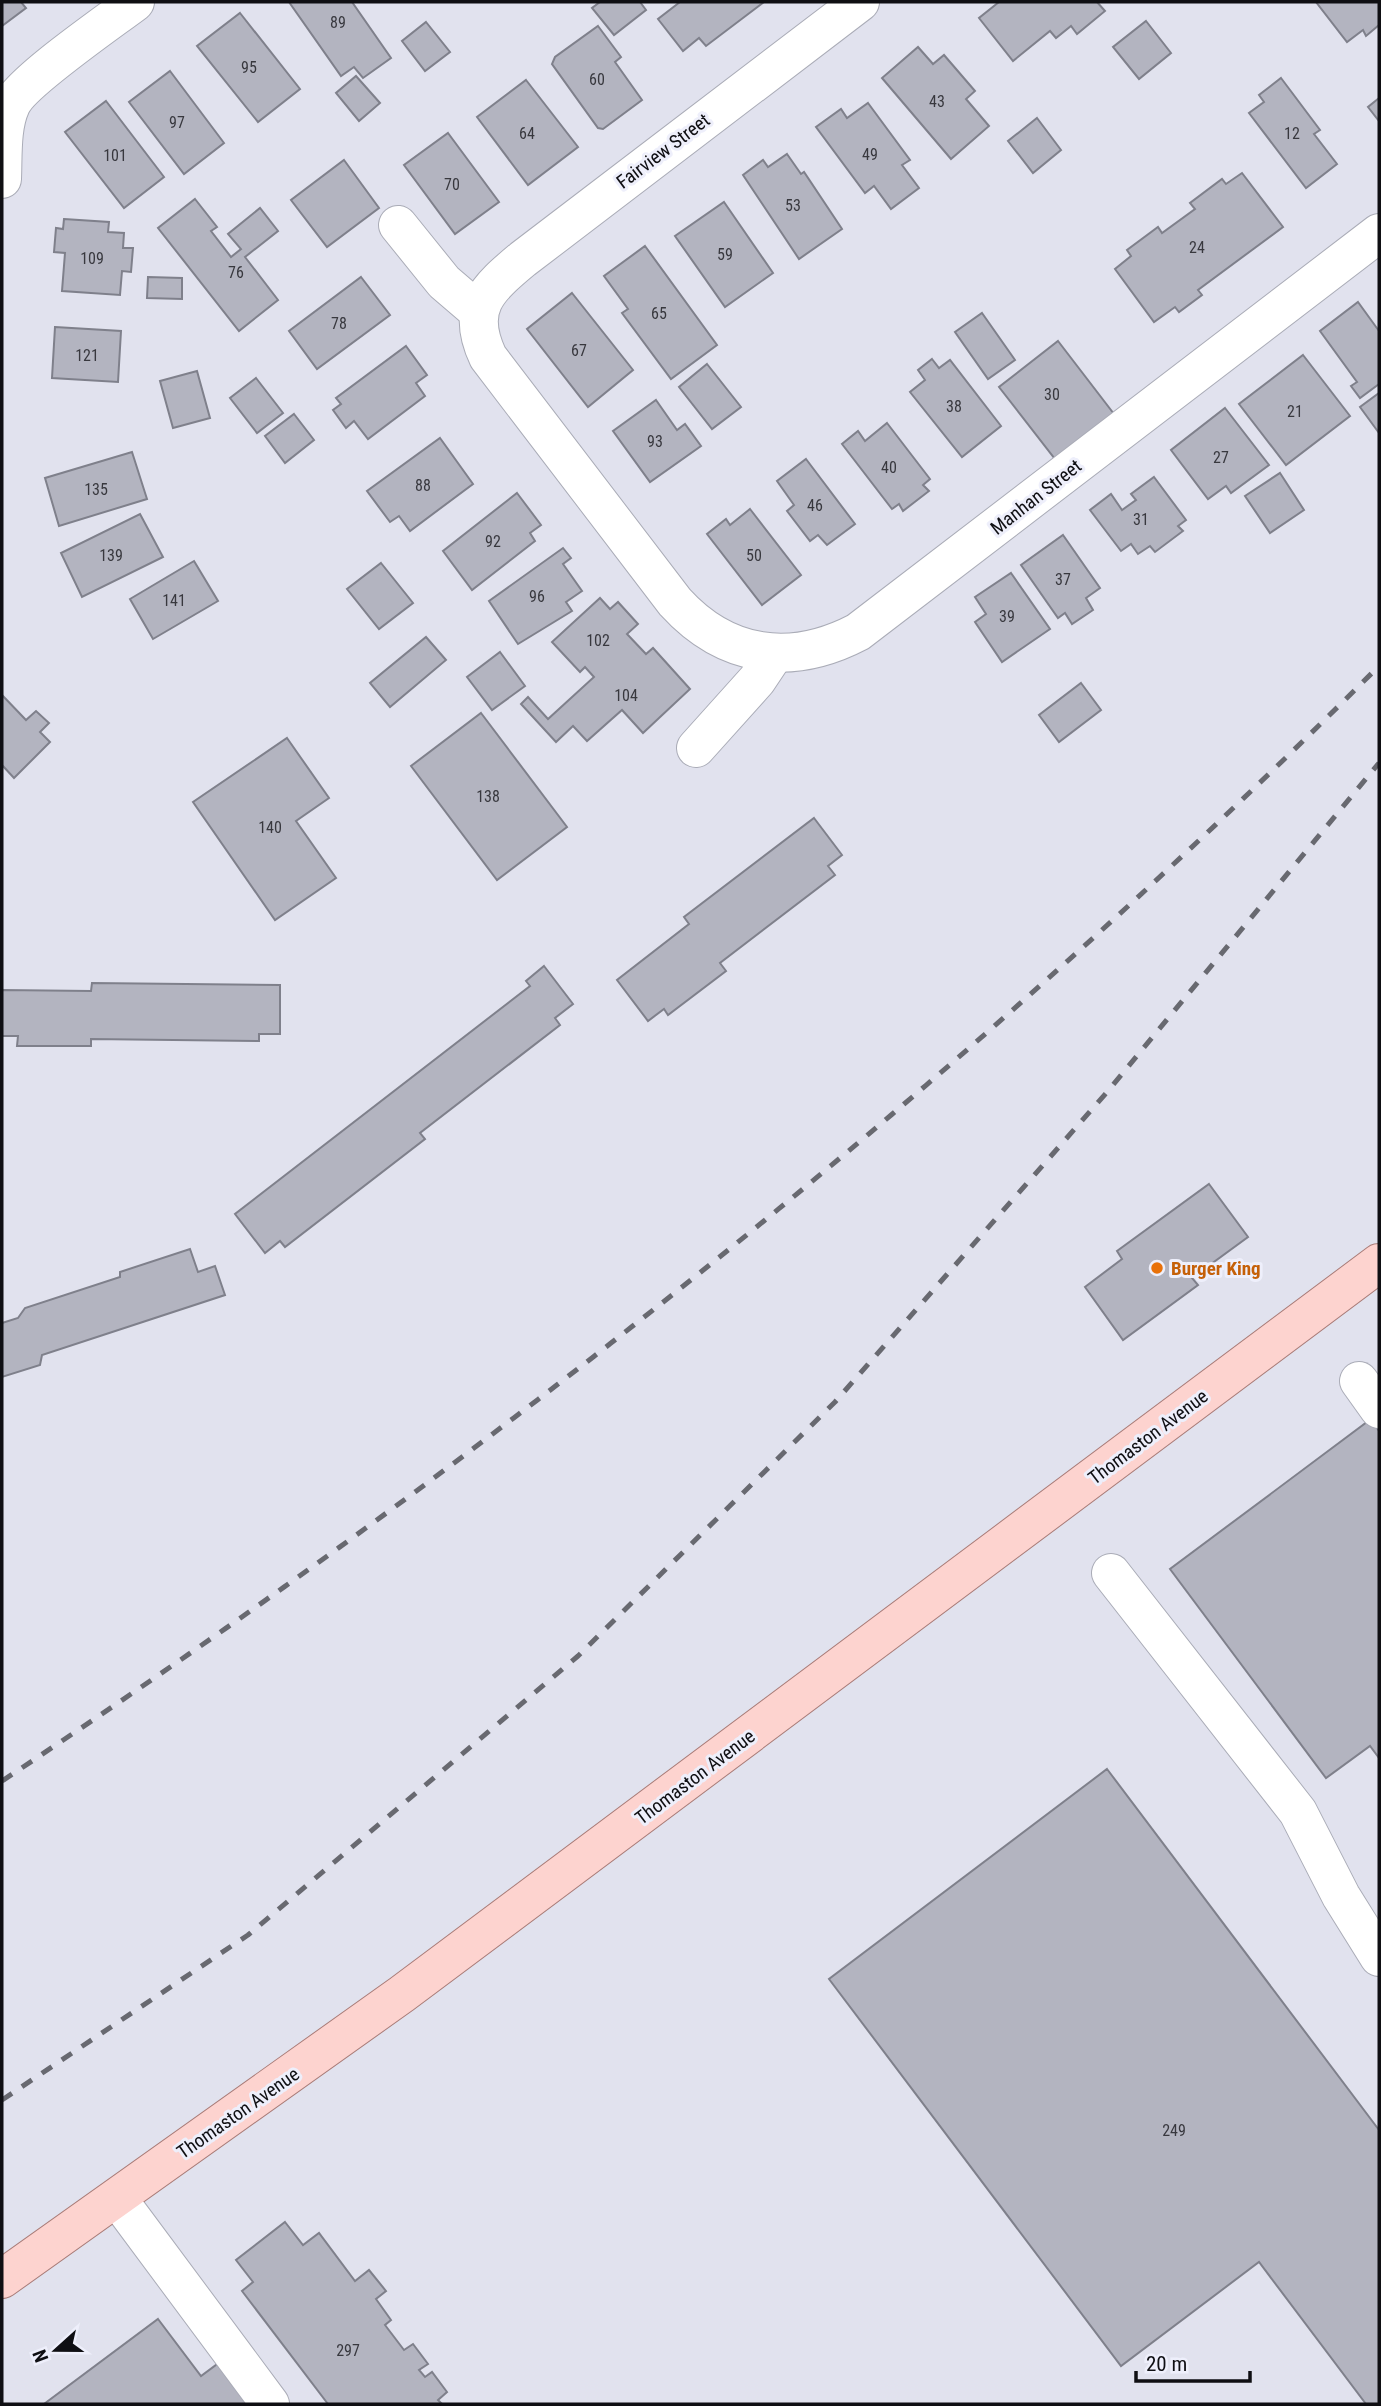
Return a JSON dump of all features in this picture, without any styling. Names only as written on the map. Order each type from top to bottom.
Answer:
[{"type":"main road","name":"Thomaston Avenue","points":[[2,2279],[413,1986],[1379,1263]]},
{"type":"street","points":[[2,179],[3,128],[20,91],[135,2]]},
{"type":"street","name":"Fairview Street","points":[[479,312],[490,289],[523,259],[860,2]]},
{"type":"street","points":[[398,225],[444,282],[479,312],[480,340],[488,356],[675,602],[691,620],[717,638],[745,649],[775,653],[757,680],[696,748]]},
{"type":"street","name":"Manhan Street","points":[[775,653],[826,646],[869,625],[1379,233]]},
{"type":"street","points":[[1111,1573],[1298,1812],[1341,1896],[1379,1958]]},
{"type":"street","points":[[117,2198],[270,2404]]},
{"type":"building","points":[[2,2],[21,2],[26,8],[2,26]]},
{"type":"building","points":[[289,2],[352,2],[391,58],[363,78],[354,67],[341,76]]},
{"type":"building","points":[[600,2],[640,2],[646,10],[614,35],[592,8]]},
{"type":"building","points":[[680,2],[764,2],[706,46],[699,38],[683,51],[658,19]]},
{"type":"building","points":[[999,2],[1097,2],[1105,11],[1077,34],[1071,26],[1056,38],[1050,31],[1013,61],[979,18]]},
{"type":"building","points":[[1316,2],[1379,2],[1379,25],[1366,36],[1363,30],[1347,42]]},
{"type":"building","points":[[240,13],[300,89],[258,122],[197,46]]},
{"type":"building","points":[[1146,21],[1171,53],[1139,79],[1113,47]]},
{"type":"building","points":[[426,22],[450,52],[425,71],[402,41]]},
{"type":"building","points":[[598,26],[621,57],[615,62],[642,100],[603,129],[598,128],[552,64],[555,57]]},
{"type":"building","points":[[918,47],[933,64],[944,55],[975,91],[966,99],[989,126],[951,159],[882,78]]},
{"type":"building","points":[[170,71],[224,143],[184,174],[129,102]]},
{"type":"building","points":[[356,76],[380,103],[359,121],[336,93]]},
{"type":"building","points":[[1281,78],[1320,130],[1314,134],[1337,164],[1306,188],[1249,113],[1264,102],[1259,95]]},
{"type":"building","points":[[526,80],[578,147],[528,185],[477,117]]},
{"type":"building","points":[[1379,98],[1379,121],[1368,107]]},
{"type":"building","points":[[106,101],[164,177],[124,208],[65,132]]},
{"type":"building","points":[[868,103],[910,160],[902,165],[919,188],[891,209],[874,186],[865,193],[816,127],[841,109],[847,118]]},
{"type":"building","points":[[1037,118],[1061,150],[1033,173],[1008,141]]},
{"type":"building","points":[[448,133],[499,202],[455,234],[404,165]]},
{"type":"building","points":[[787,154],[801,174],[804,172],[842,229],[799,259],[743,175],[763,160],[768,167]]},
{"type":"building","points":[[344,160],[379,208],[327,247],[291,200]]},
{"type":"building","points":[[1242,173],[1283,227],[1198,290],[1202,295],[1179,312],[1175,307],[1154,322],[1115,269],[1131,256],[1127,250],[1158,227],[1162,233],[1195,209],[1190,203],[1222,179],[1226,184]]},
{"type":"building","points":[[195,199],[217,227],[211,231],[231,257],[241,249],[228,234],[260,208],[278,231],[245,257],[278,300],[239,331],[158,228]]},
{"type":"building","points":[[724,202],[773,273],[725,307],[675,236]]},
{"type":"building","points":[[64,219],[109,222],[108,232],[124,233],[123,248],[133,248],[131,272],[122,271],[120,295],[62,291],[65,253],[54,252],[56,228],[63,229]]},
{"type":"building","points":[[645,246],[717,345],[671,379],[622,313],[628,309],[604,276]]},
{"type":"building","points":[[148,277],[182,278],[182,299],[147,298]]},
{"type":"building","points":[[361,277],[390,315],[317,369],[289,331]]},
{"type":"building","points":[[572,293],[633,370],[588,407],[527,329]]},
{"type":"building","points":[[1358,302],[1379,331],[1379,384],[1360,398],[1351,386],[1357,382],[1320,331]]},
{"type":"building","points":[[982,313],[1015,360],[988,379],[955,332]]},
{"type":"building","points":[[55,327],[121,331],[118,382],[52,378]]},
{"type":"building","points":[[1058,341],[1114,414],[1055,459],[999,387]]},
{"type":"building","points":[[406,346],[427,375],[416,383],[425,396],[368,439],[354,421],[346,428],[333,410],[341,404],[336,398]]},
{"type":"building","points":[[1303,355],[1350,416],[1286,465],[1239,404]]},
{"type":"building","points":[[932,359],[939,368],[950,360],[1001,426],[962,457],[910,392],[925,380],[918,370]]},
{"type":"building","points":[[707,364],[741,407],[712,429],[679,387]]},
{"type":"building","points":[[197,371],[210,418],[173,428],[160,381]]},
{"type":"building","points":[[256,378],[283,413],[257,433],[230,398]]},
{"type":"building","points":[[1379,393],[1379,433],[1360,407]]},
{"type":"building","points":[[656,400],[677,430],[685,424],[701,446],[650,482],[613,431]]},
{"type":"building","points":[[1225,408],[1269,465],[1231,493],[1226,486],[1208,499],[1171,450]]},
{"type":"building","points":[[294,414],[314,440],[285,463],[265,436]]},
{"type":"building","points":[[887,423],[930,479],[923,485],[929,491],[903,511],[899,504],[892,509],[842,444],[858,431],[865,441]]},
{"type":"building","points":[[440,438],[473,484],[410,531],[399,516],[390,522],[367,491]]},
{"type":"building","points":[[132,452],[147,499],[59,526],[45,478]]},
{"type":"building","points":[[806,459],[855,524],[827,545],[818,535],[810,541],[787,511],[794,505],[777,481]]},
{"type":"building","points":[[1280,473],[1304,510],[1270,533],[1245,496]]},
{"type":"building","points":[[1154,477],[1186,520],[1178,526],[1183,531],[1155,552],[1150,546],[1138,554],[1131,544],[1121,551],[1090,510],[1111,494],[1122,510],[1136,500],[1131,494]]},
{"type":"building","points":[[517,493],[541,525],[530,533],[535,541],[472,590],[443,551]]},
{"type":"building","points":[[750,509],[801,575],[762,605],[707,534],[726,519],[730,525]]},
{"type":"building","points":[[140,514],[163,557],[82,597],[61,553]]},
{"type":"building","points":[[1063,535],[1100,588],[1086,598],[1093,610],[1072,624],[1065,613],[1058,618],[1021,565]]},
{"type":"building","points":[[563,548],[571,558],[563,564],[582,591],[566,602],[572,611],[518,644],[489,601]]},
{"type":"building","points":[[194,561],[218,601],[153,639],[130,599]]},
{"type":"building","points":[[381,563],[413,603],[379,629],[347,589]]},
{"type":"building","points":[[1011,573],[1050,629],[1002,662],[975,622],[986,614],[975,597]]},
{"type":"building","points":[[600,598],[610,609],[618,602],[638,624],[627,634],[646,654],[653,648],[690,689],[643,733],[622,710],[587,741],[573,726],[556,742],[521,704],[528,697],[548,719],[594,677],[585,667],[580,672],[552,642]]},
{"type":"building","points":[[426,637],[446,660],[390,707],[370,683]]},
{"type":"building","points":[[500,652],[525,686],[492,710],[467,677]]},
{"type":"building","points":[[1081,683],[1101,710],[1059,742],[1039,715]]},
{"type":"building","points":[[2,695],[26,720],[36,711],[49,723],[40,732],[50,742],[14,778],[2,765]]},
{"type":"building","points":[[481,713],[567,827],[497,880],[411,766]]},
{"type":"building","points":[[287,738],[329,798],[296,821],[336,878],[275,920],[193,802]]},
{"type":"building","points":[[814,818],[842,855],[828,866],[835,875],[720,963],[726,971],[668,1015],[664,1009],[648,1021],[617,980],[689,924],[684,917]]},
{"type":"building","points":[[544,966],[573,1004],[555,1018],[560,1025],[420,1133],[425,1139],[285,1247],[280,1241],[265,1253],[235,1214],[530,986],[526,981]]},
{"type":"building","points":[[92,983],[280,985],[280,1034],[259,1034],[259,1041],[91,1039],[91,1046],[17,1046],[18,1036],[2,1036],[2,990],[91,991]]},
{"type":"building","name":"Burger King","points":[[1209,1184],[1248,1237],[1192,1278],[1198,1285],[1123,1340],[1085,1287],[1122,1259],[1117,1251]]},
{"type":"building","points":[[190,1249],[198,1272],[215,1266],[225,1295],[42,1355],[40,1365],[2,1377],[2,1323],[18,1318],[25,1308],[120,1277],[120,1272]]},
{"type":"building","points":[[1371,1419],[1379,1431],[1379,1758],[1370,1746],[1326,1778],[1170,1569]]},
{"type":"building","points":[[1107,1769],[1379,2130],[1379,2404],[1366,2404],[1259,2262],[1121,2366],[829,1979]]},
{"type":"building","points":[[285,2222],[303,2245],[319,2233],[355,2281],[369,2270],[386,2291],[376,2299],[391,2320],[385,2325],[404,2350],[413,2344],[428,2364],[419,2370],[425,2377],[432,2372],[447,2392],[438,2400],[442,2404],[328,2404],[242,2291],[253,2282],[236,2260]]},
{"type":"building","points":[[158,2319],[201,2376],[220,2362],[251,2404],[44,2404]]},
{"type":"railway","points":[[2,1781],[186,1656],[366,1528],[544,1395],[718,1258],[889,1117],[1056,971],[1220,821],[1379,666]]},
{"type":"railway","points":[[2,2100],[248,1935],[578,1656],[835,1402],[1108,1091],[1379,763]]},
{"type":"place","name":"Burger King","points":[[1157,1268]]}]
